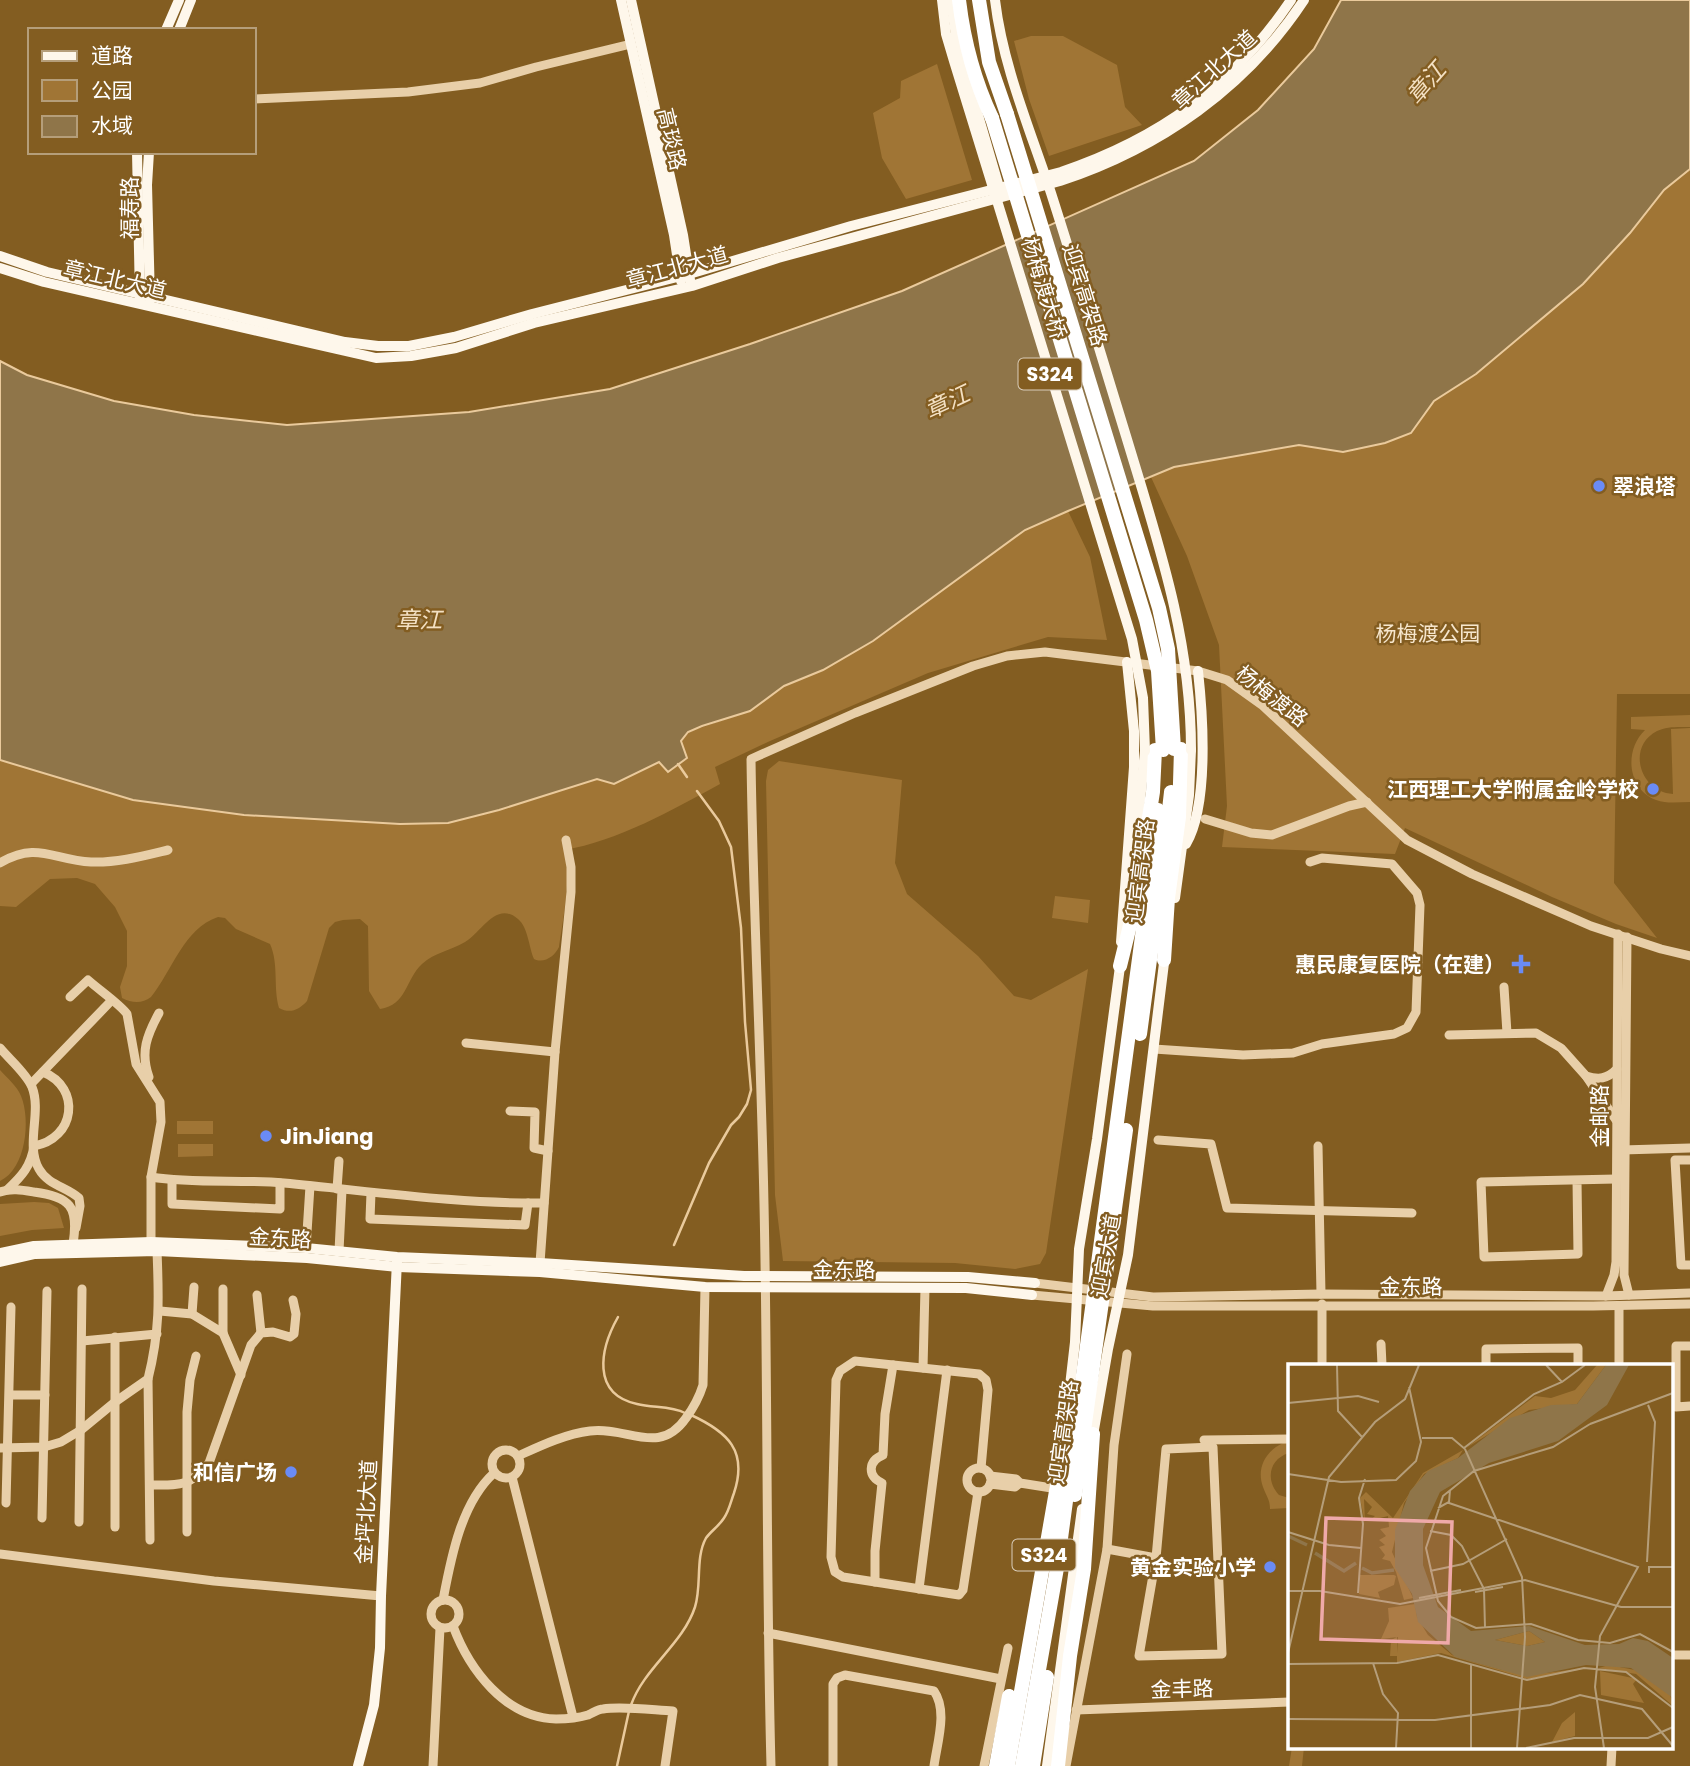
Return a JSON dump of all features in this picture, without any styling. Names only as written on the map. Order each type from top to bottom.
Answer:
[{"type":"highway","points":[[959,0],[968,54],[978,89],[992,118]]},
{"type":"highway","name":"迎宾高架路","points":[[967,0],[992,118],[1132,573],[1161,648]]},
{"type":"highway","name":"迎宾高架路","points":[[979,0],[989,62],[1154,589],[1161,648]]},
{"type":"highway","points":[[987,0],[1007,114]]},
{"type":"highway","points":[[1161,648],[1168,750],[1179,817],[1168,898],[1164,960]]},
{"type":"highway","points":[[1120,966],[1136,901],[1153,792],[1168,750],[1179,695],[1161,648]]},
{"type":"highway","name":"迎宾高架路","points":[[1033,1766],[1114,1298],[1168,750]]},
{"type":"highway","name":"迎宾高架路","points":[[1022,1766],[1057,1568],[1085,1343],[1157,863]]},
{"type":"highway","points":[[1058,1766],[1070,1656],[1084,1569],[1094,1429],[1114,1298]]},
{"type":"highway","points":[[1006,1766],[1044,1566],[1059,1468],[1085,1343]]},
{"type":"highway","points":[[996,1766],[1010,1690],[1044,1566]]},
{"type":"main road","points":[[167,28],[179,0]]},
{"type":"main road","points":[[180,28],[191,0]]},
{"type":"main road","name":"高琰路","points":[[621,0],[686,281]]},
{"type":"main road","name":"高琰路","points":[[631,0],[683,235],[686,281]]},
{"type":"main road","name":"杨梅渡大桥","points":[[942,0],[946,34],[954,61],[1132,639],[1143,698],[1168,750]]},
{"type":"main road","points":[[951,0],[957,43],[1000,192]]},
{"type":"main road","name":"杨梅渡大桥","points":[[995,0],[1010,74],[1050,191],[1167,571],[1184,650],[1190,710],[1168,750]]},
{"type":"main road","name":"章江北大道","points":[[0,268],[44,282],[345,342],[409,346],[454,337],[532,314],[778,258],[1000,192],[1100,158],[1174,119],[1228,77],[1276,22],[1291,0]]},
{"type":"main road","name":"章江北大道","points":[[1000,192],[1060,181],[1100,167],[1181,125],[1208,105],[1256,60],[1285,29],[1304,0]]},
{"type":"main road","name":"福寿路","points":[[137,154],[145,300]]},
{"type":"main road","name":"福寿路","points":[[145,300],[149,154]]},
{"type":"main road","name":"章江北大道","points":[[0,256],[145,300]]},
{"type":"main road","name":"迎宾大道","points":[[1006,1766],[1019,1668],[1058,1489],[1075,1342],[1079,1249],[1120,966],[1134,759],[1133,711],[1127,662]]},
{"type":"main road","points":[[1182,850],[1195,823],[1199,794],[1202,743],[1198,671]]},
{"type":"main road","name":"迎宾大道","points":[[1114,1298],[1128,1255],[1164,960],[1182,850],[1168,750]]},
{"type":"main road","name":"金东路","points":[[0,1253],[34,1246],[73,1244],[306,1248],[340,1251],[398,1262],[540,1263],[765,1282],[1033,1289]]},
{"type":"main road","name":"金东路","points":[[0,1262],[35,1254],[154,1246],[540,1272],[705,1287],[765,1282],[968,1277],[1033,1289]]},
{"type":"main road","name":"金坪北大道","points":[[358,1766],[374,1705],[380,1648],[398,1262]]},
{"type":"main road","name":"S324","points":[[1047,1766],[1094,1429]]},
{"type":"street","points":[[256,99],[408,92],[480,83],[631,44]]},
{"type":"street","name":"杨梅渡路","points":[[765,1282],[751,759],[855,713],[973,666],[1007,656],[1045,652],[1198,671],[1227,680],[1262,705],[1407,840],[1472,874],[1591,926],[1690,956]]},
{"type":"street","points":[[1205,819],[1251,833],[1272,835],[1349,806],[1367,802]]},
{"type":"street","points":[[540,1263],[555,1052],[571,892],[571,867],[566,840]]},
{"type":"street","points":[[0,863],[24,852],[103,862],[168,850]]},
{"type":"street","points":[[1154,1049],[1243,1055],[1293,1053],[1322,1044],[1394,1034],[1407,1028],[1416,1012],[1420,905],[1417,893],[1392,864],[1322,858],[1310,862]]},
{"type":"street","name":"金邮路","points":[[1606,1296],[1616,1262],[1616,1179],[1621,1150],[1616,1120],[1617,1069],[1623,936]]},
{"type":"street","name":"金邮路","points":[[1623,936],[1621,1150],[1624,1275],[1629,1294]]},
{"type":"street","points":[[71,997],[88,980],[123,1008],[127,1014],[136,1064],[160,1102],[161,1122],[151,1177],[160,1311],[148,1379],[150,1540]]},
{"type":"street","points":[[1504,987],[1507,1033]]},
{"type":"street","points":[[31,1084],[111,1001]]},
{"type":"street","points":[[153,1090],[145,1066],[144,1045],[159,1013]]},
{"type":"street","points":[[1449,1035],[1536,1033],[1561,1048],[1586,1076],[1616,1120]]},
{"type":"street","points":[[466,1043],[555,1052]]},
{"type":"street","points":[[0,1048],[31,1084],[34,1106],[32,1160],[27,1169],[3,1191]]},
{"type":"street","points":[[1586,1076],[1601,1079],[1617,1069]]},
{"type":"street","points":[[34,1146],[48,1142],[59,1133],[68,1114],[68,1100],[63,1088],[54,1078],[43,1072]]},
{"type":"street","points":[[509,1111],[535,1112],[534,1148],[548,1151]]},
{"type":"street","points":[[1158,1140],[1211,1144],[1227,1208],[1412,1213]]},
{"type":"street","points":[[34,1146],[39,1170],[49,1180],[79,1198],[73,1244]]},
{"type":"street","points":[[1318,1146],[1322,1364]]},
{"type":"street","points":[[1621,1150],[1690,1148]]},
{"type":"street","points":[[1690,1160],[1675,1160],[1681,1265],[1690,1265]]},
{"type":"street","points":[[339,1161],[340,1251]]},
{"type":"street","points":[[151,1177],[280,1183],[371,1193],[544,1203]]},
{"type":"street","points":[[1577,1180],[1578,1254],[1484,1257],[1481,1182],[1616,1179]]},
{"type":"street","points":[[172,1180],[172,1204],[280,1209],[280,1183]]},
{"type":"street","points":[[306,1248],[310,1186]]},
{"type":"street","points":[[3,1191],[55,1195],[68,1202],[75,1213],[76,1228]]},
{"type":"street","points":[[371,1193],[370,1219],[525,1225],[528,1203]]},
{"type":"street","points":[[765,1282],[771,1766]]},
{"type":"street","points":[[192,1314],[194,1287]]},
{"type":"street","points":[[518,1457],[542,1445],[590,1431],[613,1430],[653,1438],[664,1438],[674,1433],[699,1400],[704,1367],[705,1287]]},
{"type":"street","points":[[923,1368],[925,1288]]},
{"type":"street","points":[[79,1522],[82,1289]]},
{"type":"street","points":[[223,1289],[223,1333],[241,1375]]},
{"type":"street","name":"金东路","points":[[1033,1289],[1114,1298],[1153,1306],[1321,1299],[1690,1293]]},
{"type":"street","points":[[42,1518],[47,1291]]},
{"type":"street","points":[[257,1295],[261,1333]]},
{"type":"street","name":"金东路","points":[[1321,1299],[1619,1306],[1690,1304]]},
{"type":"street","points":[[151,1485],[186,1484],[197,1477],[209,1463],[251,1345],[261,1333],[273,1332],[289,1336],[295,1334],[296,1314],[293,1300]]},
{"type":"street","points":[[1619,1306],[1619,1364]]},
{"type":"street","points":[[6,1503],[4,1448],[10,1395],[11,1307]]},
{"type":"street","points":[[160,1311],[192,1314],[223,1333]]},
{"type":"street","points":[[82,1341],[158,1334]]},
{"type":"street","points":[[115,1337],[116,1527]]},
{"type":"street","points":[[1381,1344],[1381,1364]]},
{"type":"street","points":[[1690,1346],[1675,1346],[1676,1407],[1690,1406]]},
{"type":"street","points":[[1486,1364],[1486,1349],[1578,1348],[1578,1364]]},
{"type":"street","points":[[1066,1766],[1107,1549],[1114,1446],[1127,1354]]},
{"type":"street","points":[[187,1532],[187,1412],[190,1380],[196,1356]]},
{"type":"street","points":[[978,1492],[963,1590],[959,1595],[843,1577],[835,1573],[832,1566],[836,1380],[840,1371],[855,1361],[979,1374],[986,1380],[988,1401],[981,1468],[990,1480]]},
{"type":"street","points":[[875,1582],[875,1551],[882,1483],[874,1478],[871,1468],[874,1460],[883,1455],[885,1414],[893,1365]]},
{"type":"street","points":[[919,1589],[947,1370]]},
{"type":"street","points":[[4,1448],[44,1447],[61,1442],[148,1379]]},
{"type":"street","points":[[10,1395],[45,1395]]},
{"type":"street","points":[[1204,1440],[1288,1439]]},
{"type":"street","points":[[1213,1447],[1222,1654],[1139,1656],[1156,1558],[1166,1449],[1213,1447]]},
{"type":"street","points":[[511,1451],[518,1457],[519,1470],[512,1477],[503,1478],[495,1473],[492,1464],[498,1452],[511,1451]]},
{"type":"street","points":[[981,1468],[971,1471],[968,1478],[970,1488],[978,1492],[986,1490],[990,1480]]},
{"type":"street","points":[[443,1600],[467,1513],[483,1483],[495,1473]]},
{"type":"street","points":[[512,1477],[573,1717]]},
{"type":"street","points":[[990,1480],[1016,1479],[1020,1483],[1058,1489]]},
{"type":"street","points":[[1107,1549],[1156,1558]]},
{"type":"street","points":[[0,1554],[214,1581],[381,1596]]},
{"type":"street","points":[[443,1600],[452,1602],[458,1609],[459,1619],[453,1626],[440,1628],[432,1622],[430,1613],[434,1604],[443,1600]]},
{"type":"street","points":[[453,1626],[460,1645],[489,1686],[506,1702],[537,1716],[555,1719],[589,1715],[602,1709],[673,1711],[665,1766]]},
{"type":"street","points":[[433,1766],[440,1628]]},
{"type":"street","points":[[768,1633],[1001,1679]]},
{"type":"street","points":[[984,1766],[1008,1648]]},
{"type":"street","points":[[1672,1655],[1690,1655]]},
{"type":"street","points":[[834,1766],[833,1684],[837,1678],[855,1675],[934,1691],[941,1700],[942,1713],[934,1766]]},
{"type":"street","name":"金丰路","points":[[1076,1710],[1288,1702]]},
{"type":"street","points":[[1611,1766],[1612,1748]]},
{"type":"green space","points":[[1031,36],[1063,36],[1117,65],[1125,107],[1142,125],[1049,156],[1029,99],[1014,41]]},
{"type":"green space","points":[[937,64],[972,180],[906,199],[882,158],[873,113],[900,98],[901,81]]},
{"type":"green space","name":"杨梅渡公园","points":[[1690,169],[1690,694],[1617,694],[1614,883],[1657,938],[1552,897],[1405,828],[1395,854],[1222,847],[1227,806],[1219,645],[1187,556],[1151,477],[1175,467],[1299,445],[1343,452],[1385,443],[1411,433],[1434,401],[1476,374],[1583,284],[1664,190]]},
{"type":"green space","points":[[1068,511],[1090,557],[1107,640],[1048,637],[928,673],[715,767],[720,784],[664,814],[604,840],[564,850],[567,883],[559,947],[545,960],[534,959],[521,923],[510,914],[503,913],[489,920],[465,942],[427,960],[416,970],[396,1003],[380,1009],[369,991],[368,926],[360,919],[343,920],[335,922],[329,928],[307,1001],[298,1009],[287,1011],[279,1008],[270,944],[236,929],[225,918],[218,917],[196,930],[187,940],[151,997],[141,1002],[133,1002],[122,998],[120,987],[127,966],[127,931],[115,907],[95,884],[77,878],[50,879],[16,907],[0,906],[0,760],[133,800],[244,815],[568,786],[597,779],[614,784],[659,762],[688,732],[750,711],[784,686],[823,670],[873,641],[1025,530]]},
{"type":"green space","points":[[1690,715],[1690,727],[1669,728],[1657,731],[1647,738],[1642,747],[1641,768],[1645,777],[1652,786],[1673,794],[1671,729],[1690,728],[1690,802],[1656,800],[1646,795],[1634,778],[1634,748],[1645,730],[1631,729],[1631,717]]},
{"type":"green space","points":[[779,761],[902,780],[895,863],[907,894],[978,956],[1014,996],[1031,1000],[1088,969],[1046,1253],[1040,1264],[1015,1269],[955,1263],[783,1261],[775,1195],[766,781],[768,770]]},
{"type":"green space","points":[[1055,896],[1090,900],[1088,923],[1052,918]]},
{"type":"green space","points":[[0,1070],[21,1096],[26,1130],[16,1166],[0,1181]]},
{"type":"green space","points":[[177,1121],[213,1121],[213,1134],[177,1134]]},
{"type":"green space","points":[[178,1144],[213,1144],[213,1156],[178,1157]]},
{"type":"green space","points":[[49,1203],[58,1208],[64,1228],[0,1236],[0,1204]]},
{"type":"green space","points":[[1288,1443],[1288,1453],[1273,1465],[1271,1477],[1279,1495],[1288,1498],[1288,1508],[1270,1509],[1261,1473],[1267,1455],[1277,1446]]},
{"type":"green space","points":[[1292,1748],[1304,1748],[1302,1766],[1289,1766]]},
{"type":"water","name":"章江","points":[[1341,0],[1690,0],[1690,169],[1664,190],[1630,233],[1583,284],[1476,374],[1434,401],[1411,433],[1385,443],[1343,452],[1299,445],[1174,467],[1025,530],[873,641],[823,670],[784,686],[750,711],[688,732],[681,741],[687,758],[668,772],[659,762],[614,784],[597,779],[448,823],[400,824],[244,815],[133,800],[0,760],[0,361],[27,375],[114,401],[194,415],[287,425],[469,412],[610,389],[902,291],[1194,161],[1258,110],[1314,49]]},
{"type":"waterway","points":[[678,764],[687,777]]},
{"type":"waterway","points":[[674,1245],[709,1163],[747,1104],[751,1090],[741,928],[731,847],[719,821],[697,791]]},
{"type":"waterway","points":[[618,1317],[604,1356],[606,1381],[612,1391],[622,1399],[637,1404],[685,1413]]},
{"type":"waterway","points":[[631,1705],[645,1679],[682,1633],[689,1620],[697,1599],[703,1546],[706,1538],[726,1515],[738,1478],[738,1465],[732,1445],[715,1428],[691,1415]]},
{"type":"waterway","points":[[617,1766],[629,1711]]},
{"type":"place","name":"翠浪塔","points":[[1599,486]]},
{"type":"place","name":"江西理工大学附属金岭学校","points":[[1653,789]]},
{"type":"place","name":"惠民康复医院（在建）","points":[[1521,964]]},
{"type":"place","name":"JinJiang","points":[[266,1136]]},
{"type":"place","name":"和信广场","points":[[291,1472]]},
{"type":"place","name":"黄金实验小学","points":[[1270,1567]]}]
